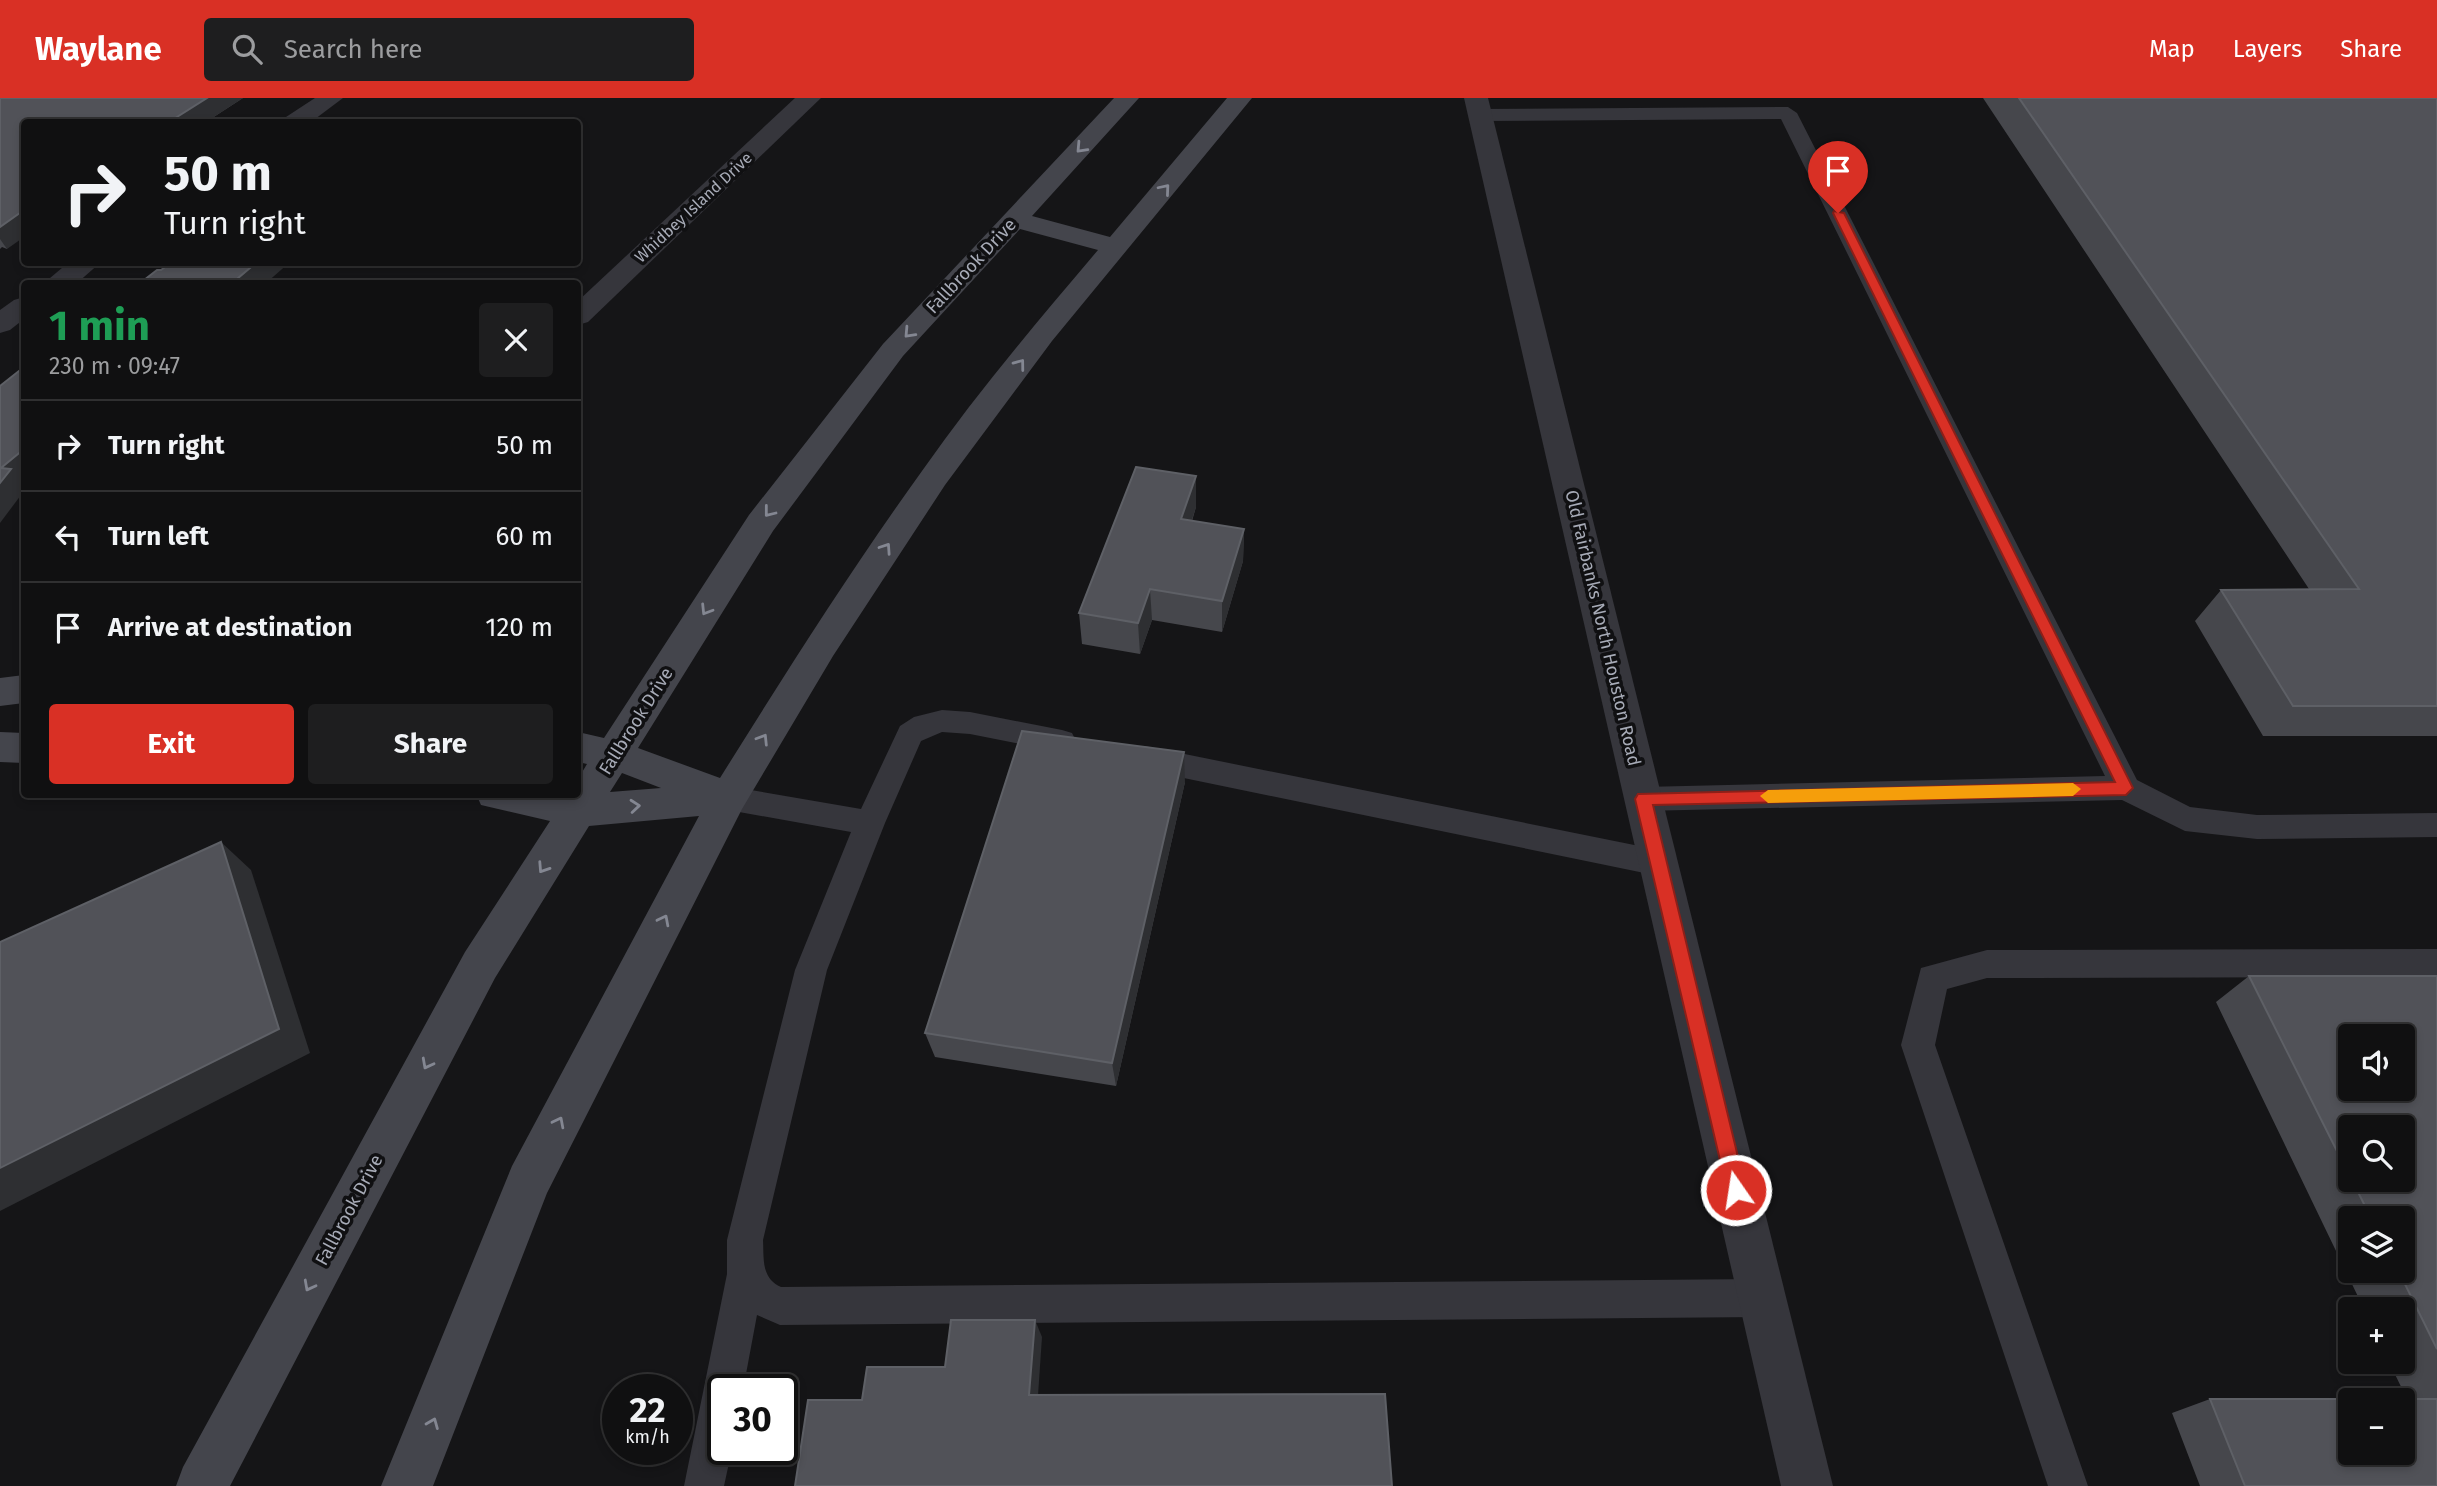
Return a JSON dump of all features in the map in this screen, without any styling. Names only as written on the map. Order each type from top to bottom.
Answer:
[{"type":"main road","name":"Fallbrook Drive","points":[[202,1486],[480,965],[761,523],[893,350],[1127,98]]},
{"type":"main road","points":[[407,1486],[528,1182],[728,798],[820,647],[934,477],[1042,335],[1240,98]]},
{"type":"main road","points":[[1015,219],[1116,247]]},
{"type":"main road","points":[[0,692],[21,689]]},
{"type":"main road","points":[[0,747],[21,748]]},
{"type":"main road","points":[[581,748],[615,755],[728,798]]},
{"type":"main road","points":[[515,798],[580,811],[728,798]]},
{"type":"street","points":[[300,119],[331,98]]},
{"type":"street","name":"Whidbey Island Drive","points":[[581,313],[809,98]]},
{"type":"street","name":"Old Fairbanks North Houston Road","points":[[1478,107],[1807,1486]]},
{"type":"street","points":[[63,280],[82,266]]},
{"type":"street","points":[[0,324],[21,308]]},
{"type":"lane","points":[[1478,107],[1785,105],[2126,788]]},
{"type":"lane","points":[[726,1374],[746,1274],[744,1240],[811,970],[870,823],[910,734],[924,724],[970,723],[1659,863]]},
{"type":"lane","points":[[1643,799],[2126,788],[2186,819],[2257,827],[2437,825]]},
{"type":"lane","points":[[728,798],[870,823]]},
{"type":"lane","points":[[2068,1486],[1918,1045],[1933,978],[1987,964],[2437,963]]},
{"type":"lane","points":[[746,1274],[757,1296],[780,1306],[1762,1298]]},
{"type":"lane","points":[[704,1486],[708,1465]]},
{"type":"building","points":[[0,98],[207,98],[174,119],[21,119],[21,212],[0,227]]},
{"type":"building","points":[[2019,98],[2437,98],[2437,706],[2293,706],[2221,590],[2359,589]]},
{"type":"building","points":[[166,266],[252,266],[236,280],[144,280]]},
{"type":"building","points":[[21,369],[21,451],[1,468],[11,469],[0,483],[0,386]]},
{"type":"building","points":[[1136,467],[1196,476],[1181,519],[1244,529],[1222,601],[1150,589],[1138,623],[1079,613]]},
{"type":"building","points":[[1022,731],[1184,752],[1112,1063],[925,1033]]},
{"type":"building","points":[[221,842],[279,1029],[0,1168],[0,942]]},
{"type":"building","points":[[2249,976],[2437,976],[2437,1349],[2415,1304],[2415,1297],[2411,1297],[2404,1283],[2415,1283],[2415,1206],[2365,1206],[2358,1192],[2415,1192],[2415,1115],[2338,1115],[2338,1153]]},
{"type":"building","points":[[951,1320],[1035,1320],[1029,1395],[1385,1394],[1392,1486],[795,1486],[808,1400],[862,1400],[867,1367],[945,1367]]},
{"type":"building","points":[[2210,1399],[2338,1399],[2338,1465],[2415,1465],[2415,1399],[2437,1399],[2437,1486],[2245,1486]]},
{"type":"slow traffic","points":[[1768,796],[2073,789]]},
{"type":"route","points":[[1736,1190],[1643,799],[2126,788],[1838,213]]}]
